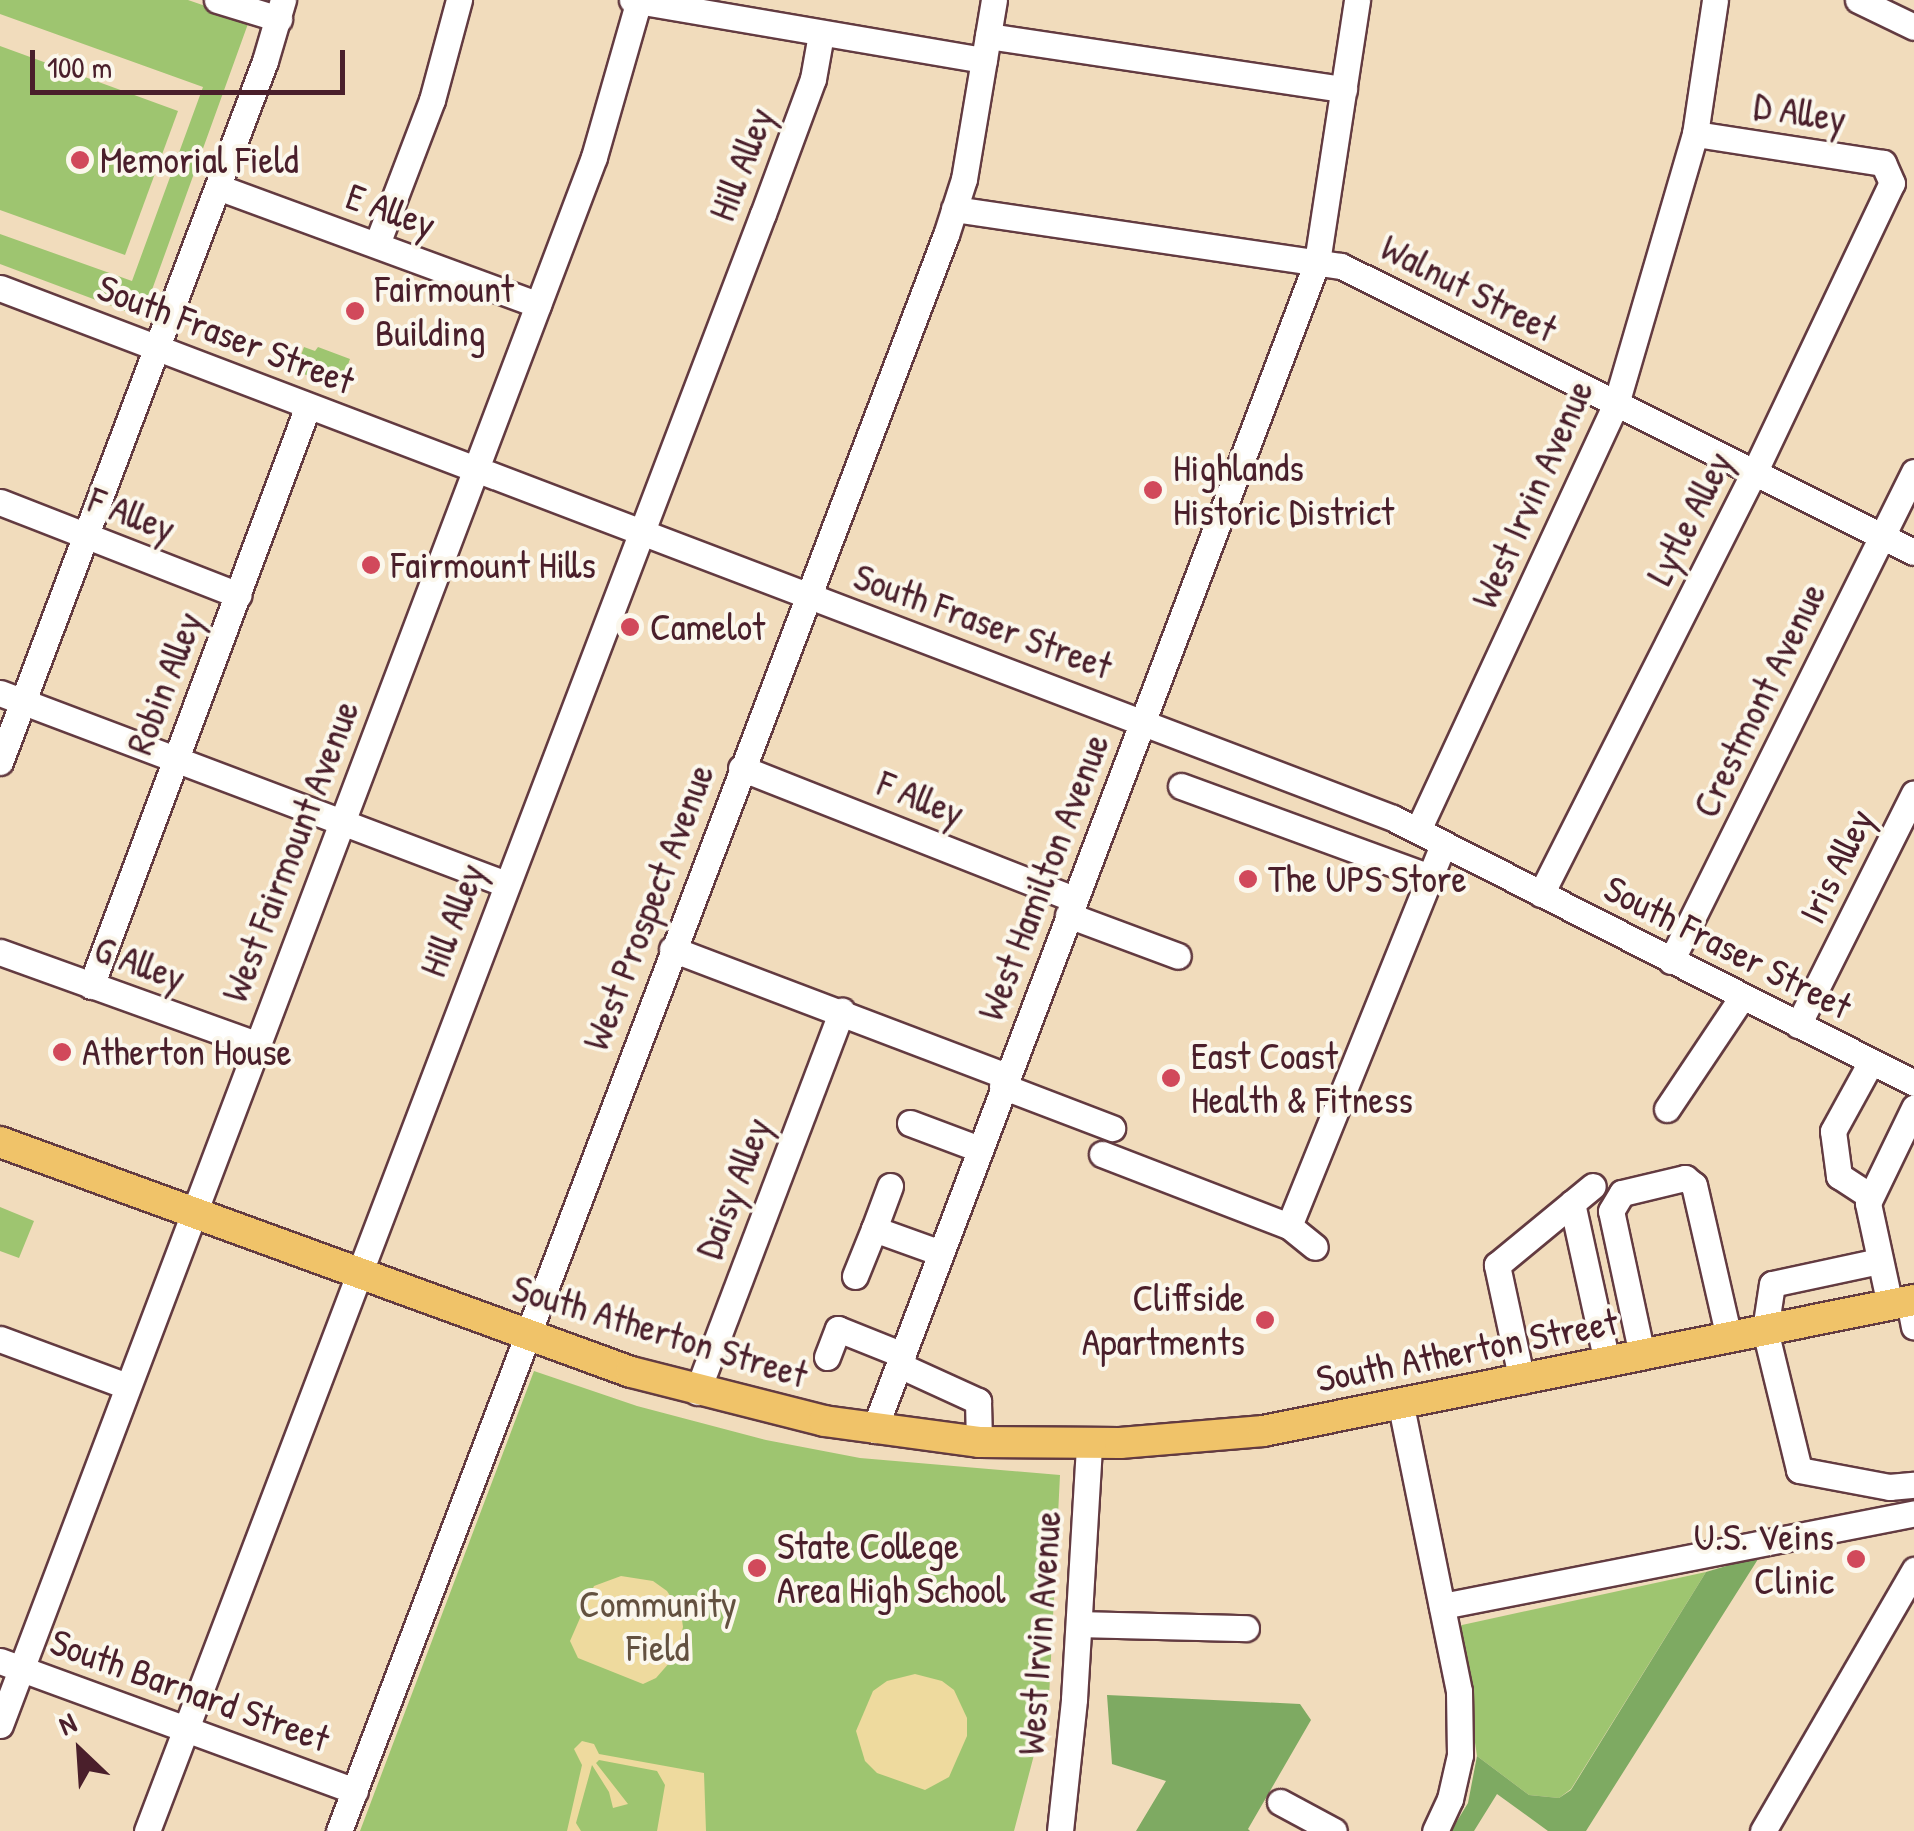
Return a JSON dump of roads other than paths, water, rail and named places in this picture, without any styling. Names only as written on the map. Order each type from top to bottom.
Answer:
[{"type":"main road","name":"South Atherton Street","points":[[0,1142],[526,1334],[697,1392],[874,1430],[979,1442],[1089,1444],[1214,1436],[1401,1406],[1765,1330],[1907,1308]]},
{"type":"street","points":[[0,762],[11,697],[84,536],[218,187],[281,10],[217,0]]},
{"type":"street","points":[[377,244],[432,100],[460,0]]},
{"type":"street","name":"West Prospect Avenue","points":[[339,1831],[954,209],[994,0]]},
{"type":"street","name":"West Hamilton Avenue","points":[[874,1430],[1317,262],[1357,0]]},
{"type":"street","name":"West Irvin Avenue","points":[[1418,830],[1616,404],[1695,134],[1714,0]]},
{"type":"street","points":[[1858,0],[1906,15]]},
{"type":"street","points":[[636,1],[821,34],[986,48],[1344,89]]},
{"type":"street","name":"West Fairmount Avenue","points":[[0,1724],[11,1665],[127,1386],[594,156],[636,1]]},
{"type":"street","name":"Hill Alley","points":[[147,1831],[813,79],[821,34]]},
{"type":"street","name":"D Alley","points":[[1695,134],[1883,163],[1890,172]]},
{"type":"street","name":"Lytle Alley","points":[[1541,894],[1870,235],[1892,183],[1890,172]]},
{"type":"street","name":"E Alley","points":[[218,187],[538,305]]},
{"type":"street","name":"Walnut Street","points":[[954,209],[1341,266],[1914,552]]},
{"type":"street","name":"South Fraser Street","points":[[0,288],[1143,720],[1418,830],[1914,1083]]},
{"type":"street","name":"Robin Alley","points":[[91,986],[308,406]]},
{"type":"street","name":"Crestmont Avenue","points":[[1670,961],[1914,472]]},
{"type":"street","name":"F Alley","points":[[0,502],[238,594]]},
{"type":"street","points":[[11,697],[506,884]]},
{"type":"street","name":"F Alley","points":[[741,768],[1178,956]]},
{"type":"street","points":[[1181,786],[1428,877]]},
{"type":"street","name":"Iris Alley","points":[[1798,1025],[1914,793]]},
{"type":"street","points":[[1289,1226],[1443,844]]},
{"type":"street","points":[[672,949],[842,1012],[1112,1128]]},
{"type":"street","name":"G Alley","points":[[0,952],[256,1044]]},
{"type":"street","points":[[1667,1109],[1742,997]]},
{"type":"street","name":"Daisy Alley","points":[[697,1392],[842,1012]]},
{"type":"street","points":[[1870,1196],[1839,1176],[1832,1131],[1871,1062]]},
{"type":"street","points":[[1907,1308],[1880,1261],[1869,1213],[1870,1196],[1914,1108]]},
{"type":"street","points":[[910,1123],[980,1149]]},
{"type":"street","points":[[1102,1154],[1289,1226],[1315,1246]]},
{"type":"street","points":[[1642,1356],[1612,1210],[1622,1193],[1685,1178],[1694,1185],[1729,1338]]},
{"type":"street","points":[[856,1276],[890,1186]]},
{"type":"street","points":[[1522,1380],[1497,1264],[1593,1186]]},
{"type":"street","points":[[1572,1203],[1607,1362]]},
{"type":"street","points":[[874,1229],[940,1253]]},
{"type":"street","points":[[1880,1261],[1772,1284],[1765,1330],[1800,1470],[1888,1487],[1914,1485]]},
{"type":"street","points":[[827,1357],[838,1329],[978,1401],[979,1442]]},
{"type":"street","points":[[0,1339],[127,1386]]},
{"type":"street","points":[[1401,1406],[1462,1727],[1450,1799],[1435,1831]]},
{"type":"street","name":"West Irvin Avenue","points":[[1061,1828],[1089,1444]]},
{"type":"street","points":[[1442,1606],[1914,1513]]},
{"type":"street","points":[[1762,1831],[1914,1570]]},
{"type":"street","points":[[1078,1624],[1246,1628]]},
{"type":"street","name":"South Barnard Street","points":[[11,1665],[354,1790]]},
{"type":"street","points":[[1280,1802],[1334,1831]]},
{"type":"place","name":"Memorial Field","points":[[80,160]]},
{"type":"place","name":"Fairmount Building","points":[[355,311]]},
{"type":"place","name":"Highlands Historic District","points":[[1153,490]]},
{"type":"place","name":"Fairmount Hills","points":[[371,565]]},
{"type":"place","name":"Camelot","points":[[630,627]]},
{"type":"place","name":"The UPS Store","points":[[1248,879]]},
{"type":"place","name":"Atherton House","points":[[62,1052]]},
{"type":"place","name":"East Coast Health & Fitness","points":[[1171,1078]]},
{"type":"place","name":"Cliffside Apartments","points":[[1265,1320]]},
{"type":"place","name":"U.S. Veins Clinic","points":[[1856,1559]]},
{"type":"place","name":"State College Area High School","points":[[757,1568]]},
{"type":"park label","name":"Community Field","points":[[658,1626]]}]
